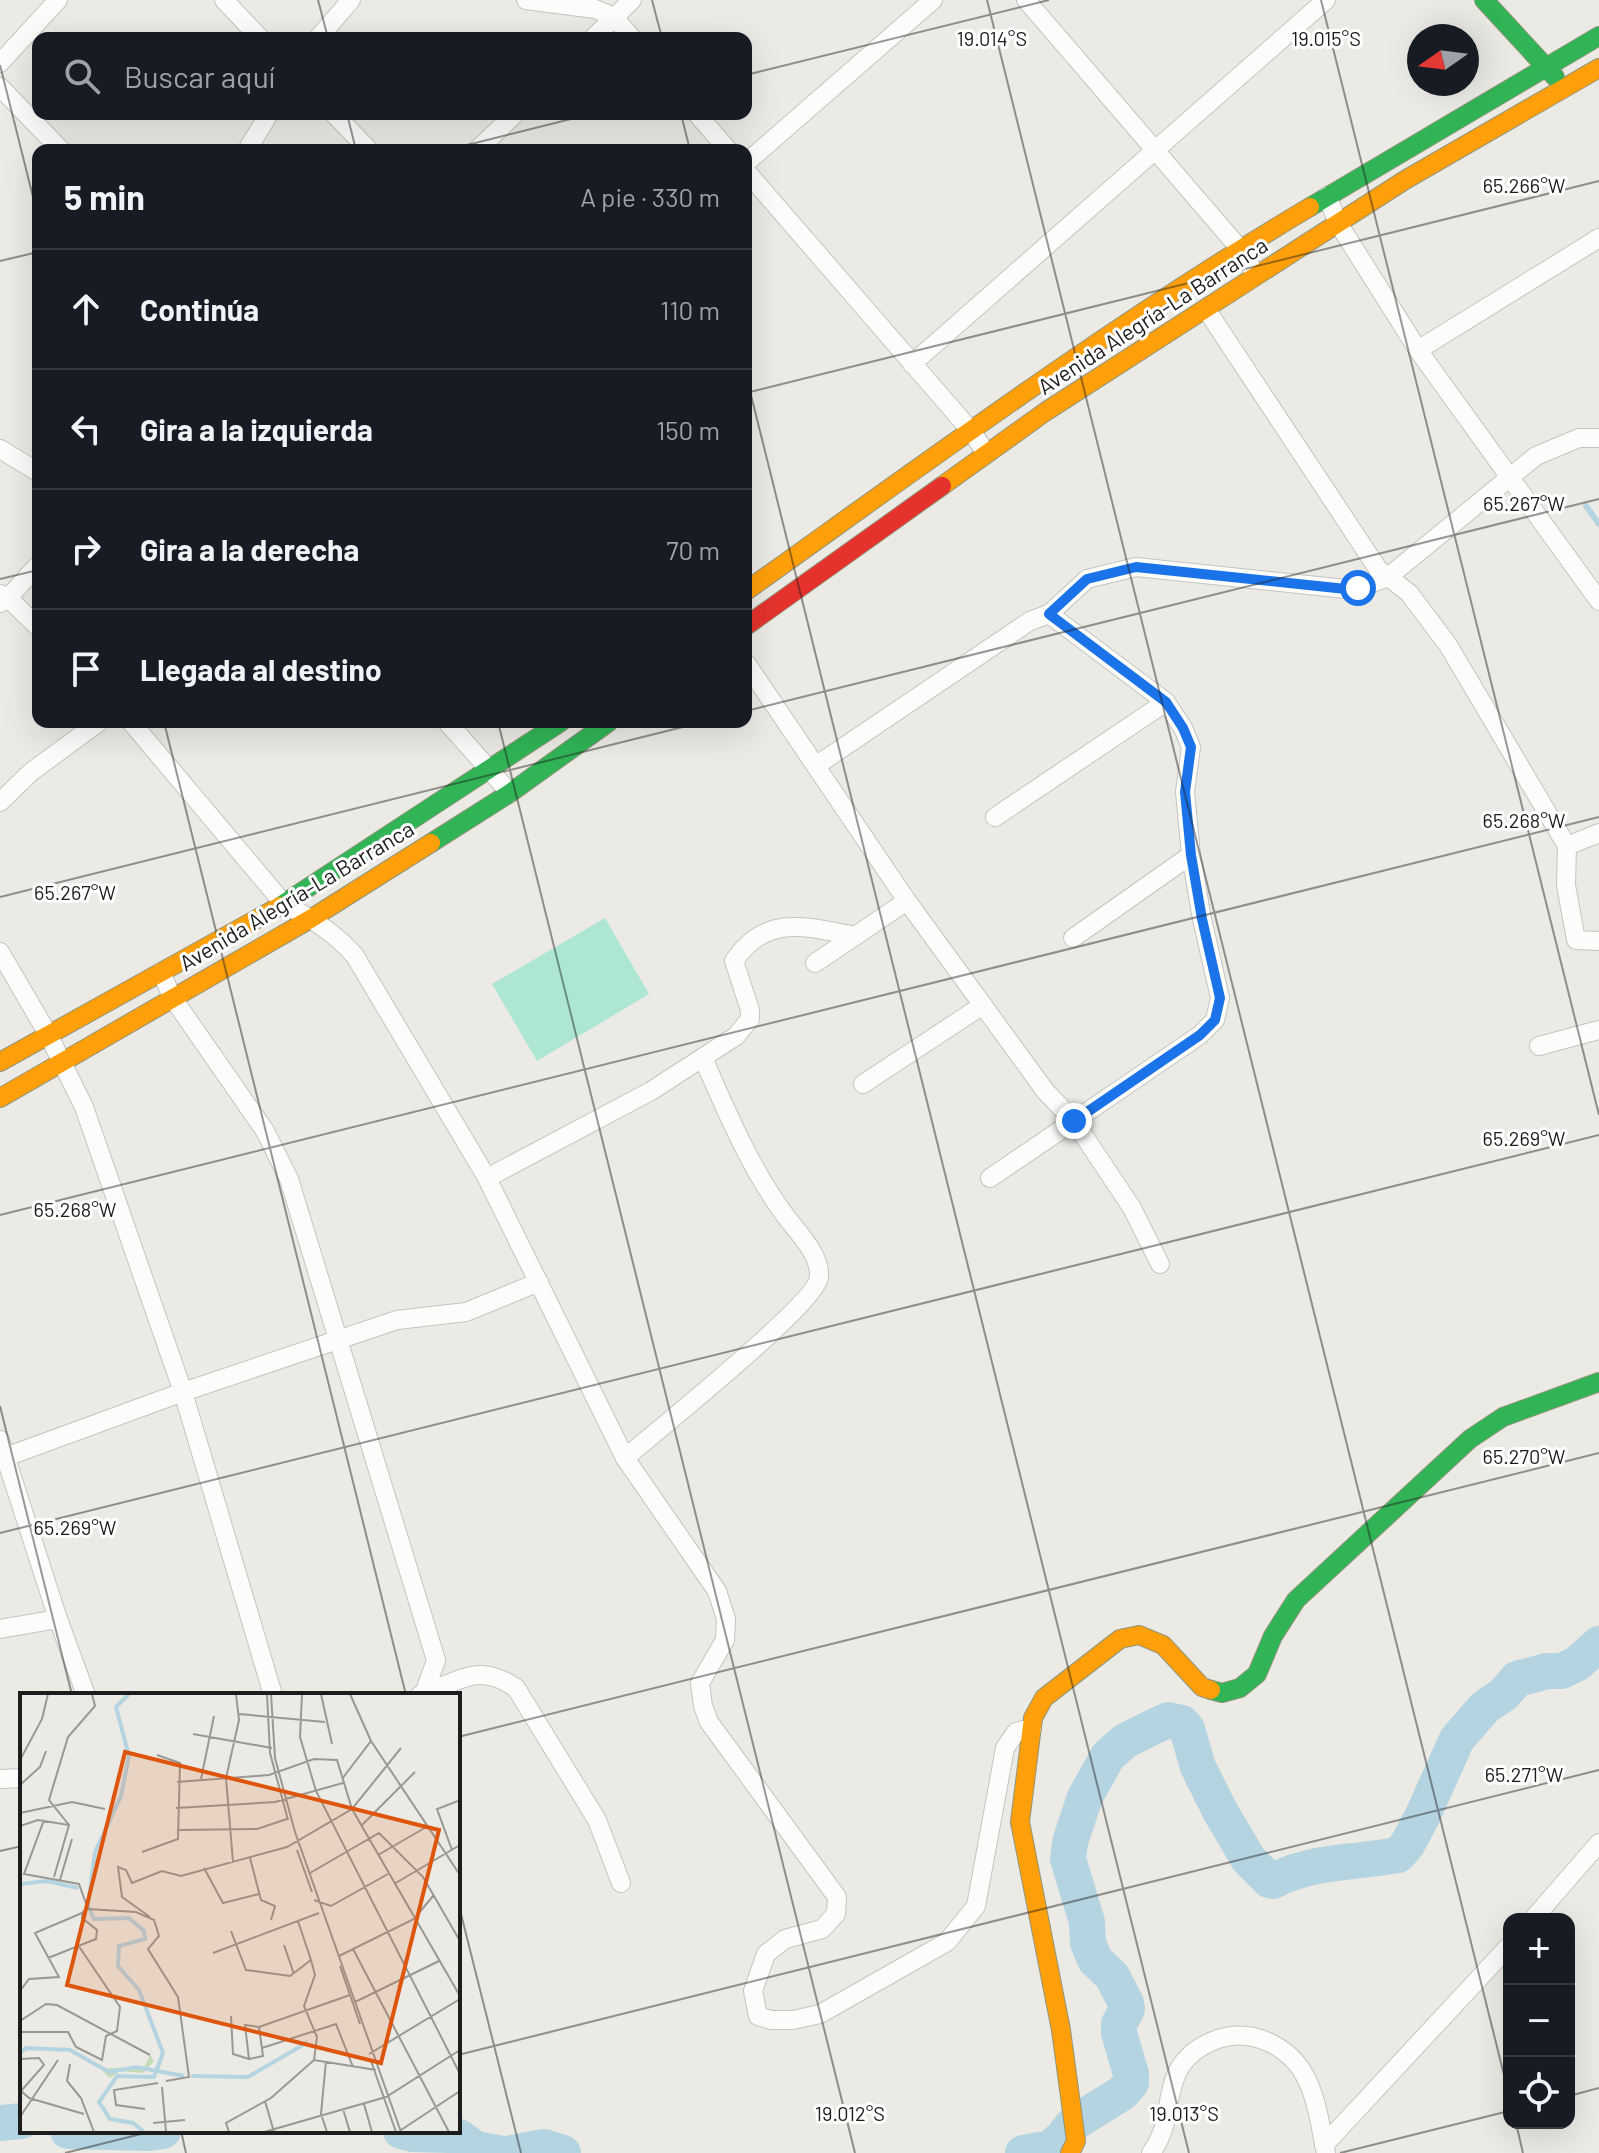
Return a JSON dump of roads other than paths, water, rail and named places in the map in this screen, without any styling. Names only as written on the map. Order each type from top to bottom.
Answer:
[{"type":"main road","points":[[1484,0],[1564,89]]},
{"type":"main road","name":"Avenida Alegría-La Barranca","points":[[752,587],[971,431],[1240,249],[1599,36]]},
{"type":"main road","name":"Avenida Alegría-La Barranca","points":[[752,622],[986,453],[1256,275],[1405,180],[1599,68]]},
{"type":"main road","name":"Avenida Alegría-La Barranca","points":[[0,1062],[284,904],[552,728]]},
{"type":"main road","name":"Avenida Alegría-La Barranca","points":[[0,1098],[312,918],[510,793],[601,728]]},
{"type":"main road","points":[[1070,2153],[1076,2141],[1063,2043],[1020,1822],[1033,1718],[1044,1698],[1120,1639],[1139,1635],[1163,1645],[1202,1687],[1222,1693],[1240,1688],[1257,1674],[1273,1636],[1296,1600],[1470,1439],[1503,1417],[1599,1382]]},
{"type":"street","points":[[0,63],[58,0]]},
{"type":"street","points":[[224,0],[254,32]]},
{"type":"street","points":[[323,32],[351,0]]},
{"type":"street","points":[[526,0],[595,9],[614,17],[627,32]]},
{"type":"street","points":[[599,32],[632,0]]},
{"type":"street","points":[[752,158],[933,0]]},
{"type":"street","points":[[1026,0],[1240,249],[1256,275]]},
{"type":"street","points":[[912,364],[1326,0]]},
{"type":"street","points":[[0,87],[55,144]]},
{"type":"street","points":[[251,144],[265,120]]},
{"type":"street","points":[[340,120],[363,144]]},
{"type":"street","points":[[483,144],[509,120]]},
{"type":"street","points":[[702,120],[723,144]]},
{"type":"street","points":[[752,178],[971,431],[986,453]]},
{"type":"street","points":[[1327,196],[1338,223],[1418,350],[1599,601]]},
{"type":"street","points":[[1418,350],[1599,238]]},
{"type":"street","points":[[1206,309],[1378,569],[1409,593],[1448,645],[1567,846],[1566,885],[1576,940],[1599,941]]},
{"type":"street","points":[[817,765],[1030,621],[1049,614],[1087,579],[1136,567],[1358,588],[1388,577],[1536,456],[1579,438],[1599,438]]},
{"type":"street","points":[[0,449],[32,468]]},
{"type":"street","points":[[32,571],[3,598],[32,622]]},
{"type":"street","points":[[990,1178],[1200,1035],[1215,1020],[1220,998],[1191,855],[1185,792],[1191,747],[1183,728],[1166,702],[1049,614]]},
{"type":"street","points":[[752,672],[907,901],[1046,1092],[1074,1121],[1132,1208],[1160,1264]]},
{"type":"street","points":[[995,817],[1166,702]]},
{"type":"street","points":[[0,802],[31,772],[91,728]]},
{"type":"street","points":[[136,728],[284,904],[312,918],[336,936],[355,956],[487,1178],[625,1458],[717,1591],[726,1619],[725,1640],[700,1683],[709,1722],[837,1897],[836,1914],[822,1929],[785,1939],[766,1954],[753,1991],[758,2016],[771,2020],[793,2020],[820,2014],[947,1942],[976,1906],[1005,1748],[1016,1732],[1032,1728]]},
{"type":"street","points":[[452,728],[510,793]]},
{"type":"street","points":[[1567,846],[1599,833]]},
{"type":"street","points":[[1073,938],[1191,855]]},
{"type":"street","points":[[815,963],[907,901]]},
{"type":"street","points":[[487,1178],[651,1091],[736,1036],[750,1019],[750,1010],[734,961],[756,937],[780,926],[801,926],[855,936]]},
{"type":"street","points":[[0,952],[49,1036],[84,1107],[183,1392],[272,1693]]},
{"type":"street","points":[[161,972],[172,997],[265,1131],[289,1179],[436,1660],[422,1693]]},
{"type":"street","points":[[863,1084],[983,1005]]},
{"type":"street","points":[[1539,1046],[1599,1030]]},
{"type":"street","points":[[625,1458],[790,1316],[817,1285],[820,1274],[814,1256],[747,1156],[703,1058]]},
{"type":"street","points":[[3,1459],[183,1392],[397,1320],[466,1312],[539,1282]]},
{"type":"street","points":[[0,1440],[3,1459],[85,1693]]},
{"type":"street","points":[[0,1629],[58,1619]]},
{"type":"street","points":[[425,1693],[480,1673],[499,1676],[516,1688],[597,1820],[621,1883]]},
{"type":"street","points":[[0,1779],[20,1778]]},
{"type":"street","points":[[1538,1913],[1599,1843]]},
{"type":"street","points":[[1325,2149],[1503,1953]]},
{"type":"street","points":[[1151,2153],[1163,2135],[1178,2071],[1200,2045],[1229,2035],[1260,2037],[1290,2054],[1309,2082],[1325,2149]]},
{"type":"waterway","points":[[1586,506],[1599,524]]},
{"type":"waterway","points":[[1023,2153],[1050,2148],[1074,2123],[1122,2093],[1131,2083],[1119,2033],[1126,2003],[1112,1976],[1095,1960],[1088,1943],[1087,1922],[1068,1859],[1070,1842],[1085,1797],[1108,1756],[1125,1741],[1168,1720],[1182,1723],[1187,1729],[1198,1767],[1220,1811],[1249,1860],[1269,1880],[1303,1869],[1398,1855],[1422,1817],[1457,1739],[1485,1707],[1504,1694],[1517,1679],[1547,1671],[1562,1671],[1578,1663],[1599,1644]]},
{"type":"waterway","points":[[0,2123],[20,2121]]},
{"type":"waterway","points":[[409,2133],[459,2137],[475,2149],[498,2153]]},
{"type":"waterway","points":[[512,2153],[544,2147],[563,2153]]}]
